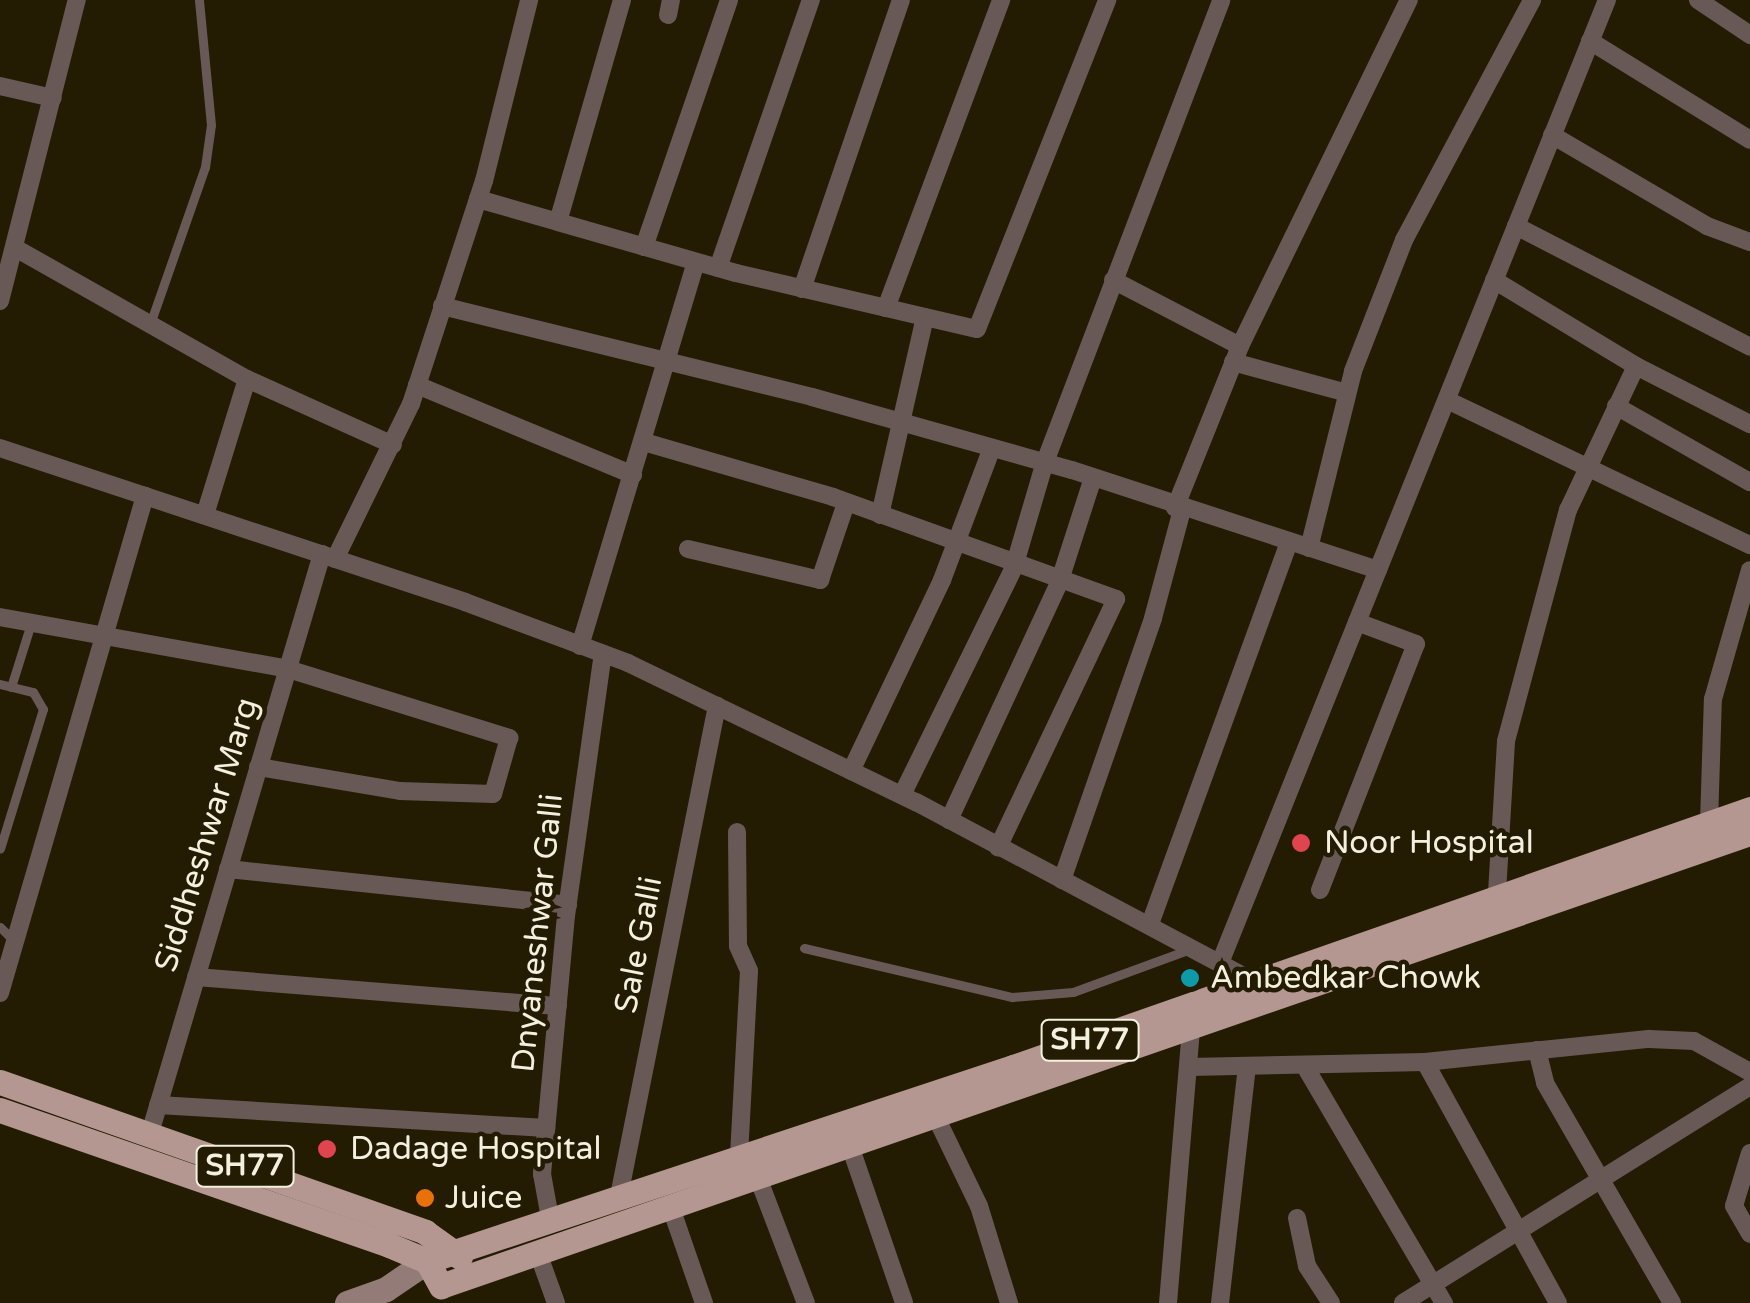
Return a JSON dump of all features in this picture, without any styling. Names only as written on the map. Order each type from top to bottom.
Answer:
[{"type":"main road","name":"SH77","points":[[440,1286],[670,1205],[748,1166],[1497,893],[1750,809]]},
{"type":"main road","name":"SH77","points":[[0,1110],[427,1260],[619,1196],[849,1144],[1750,832]]},
{"type":"main road","name":"SH77","points":[[0,1082],[425,1232],[456,1250],[473,1276]]},
{"type":"main road","points":[[350,1303],[386,1289],[427,1260],[440,1286],[386,1289]]},
{"type":"street","points":[[0,301],[17,248],[77,0]]},
{"type":"street","name":"Siddheshwar Marg","points":[[150,1133],[288,669],[329,557],[393,444],[418,385],[478,198],[529,0]]},
{"type":"street","points":[[558,222],[622,0]]},
{"type":"street","points":[[644,247],[728,0]]},
{"type":"street","points":[[718,268],[811,0]]},
{"type":"street","points":[[802,288],[901,0]]},
{"type":"street","points":[[886,308],[1000,0]]},
{"type":"street","points":[[478,198],[718,268],[977,329],[985,321],[1107,0]]},
{"type":"street","points":[[902,795],[1014,567],[1045,462],[1221,0]]},
{"type":"street","points":[[1062,880],[1153,618],[1178,509],[1237,354],[1409,0]]},
{"type":"street","points":[[1309,548],[1348,393],[1404,240],[1532,0]]},
{"type":"street","points":[[1220,962],[1607,0]]},
{"type":"street","points":[[1698,0],[1750,35]]},
{"type":"street","points":[[1590,41],[1750,140]]},
{"type":"street","points":[[0,86],[54,98]]},
{"type":"street","points":[[1552,135],[1707,226],[1750,242]]},
{"type":"street","points":[[1516,226],[1750,347]]},
{"type":"street","points":[[17,248],[246,379],[393,444]]},
{"type":"street","points":[[580,646],[696,262]]},
{"type":"street","points":[[1113,280],[1237,354],[1348,393]]},
{"type":"street","points":[[1494,280],[1636,366],[1750,424]]},
{"type":"street","points":[[442,306],[1045,462],[1178,509],[1378,570]]},
{"type":"street","points":[[880,516],[925,317]]},
{"type":"street","points":[[1497,893],[1506,741],[1584,469],[1636,366]]},
{"type":"street","points":[[205,516],[246,379]]},
{"type":"street","points":[[418,385],[633,475]]},
{"type":"street","points":[[1447,400],[1584,469],[1750,544]]},
{"type":"street","points":[[1616,406],[1750,482]]},
{"type":"street","points":[[644,442],[846,502],[1014,567],[1116,599],[998,847]]},
{"type":"street","points":[[0,448],[329,557],[603,654],[902,795],[1254,982]]},
{"type":"street","points":[[852,771],[956,545],[992,448]]},
{"type":"street","points":[[948,820],[1059,582],[1093,478]]},
{"type":"street","points":[[0,993],[145,496]]},
{"type":"street","points":[[688,550],[820,580],[846,502]]},
{"type":"street","points":[[1150,924],[1289,542]]},
{"type":"street","points":[[1708,823],[1712,698],[1743,610],[1750,570]]},
{"type":"street","points":[[0,617],[288,669],[510,738],[501,783],[493,794],[400,791],[258,767]]},
{"type":"street","points":[[1320,890],[1416,644],[1358,622]]},
{"type":"street","name":"Dnyaneshwar Galli","points":[[550,1218],[542,1174],[546,1128],[568,905],[603,654]]},
{"type":"street","name":"Sale Galli","points":[[619,1196],[717,706]]},
{"type":"street","points":[[737,832],[738,946],[749,971],[748,1166],[806,1303]]},
{"type":"street","points":[[228,869],[568,905]]},
{"type":"street","points":[[196,977],[558,1006]]},
{"type":"street","points":[[1168,1303],[1191,1028]]},
{"type":"street","points":[[1189,1067],[1306,1068],[1425,1062],[1649,1039],[1694,1041],[1750,1072]]},
{"type":"street","points":[[1537,1050],[1545,1083],[1597,1182],[1672,1303]]},
{"type":"street","points":[[1425,1062],[1558,1303]]},
{"type":"street","points":[[1220,1303],[1246,1067]]},
{"type":"street","points":[[1306,1068],[1444,1303]]},
{"type":"street","points":[[1403,1303],[1750,1086]]},
{"type":"street","points":[[158,1105],[546,1128]]},
{"type":"street","points":[[934,1113],[979,1206],[1009,1303]]},
{"type":"street","points":[[849,1144],[904,1303]]},
{"type":"street","points":[[1750,1154],[1734,1206],[1750,1234]]},
{"type":"street","points":[[670,1205],[704,1303]]},
{"type":"street","points":[[1297,1218],[1307,1266],[1331,1303]]},
{"type":"street","points":[[538,1252],[556,1303]]},
{"type":"lane","points":[[150,324],[205,167],[211,125],[199,0]]},
{"type":"lane","points":[[0,849],[43,710],[33,692],[6,685],[31,623]]},
{"type":"lane","points":[[0,927],[15,942]]},
{"type":"lane","points":[[804,948],[1012,997],[1073,992],[1194,948]]},
{"type":"place","name":"Noor Hospital","points":[[1301,843]]},
{"type":"place","name":"Ambedkar Chowk","points":[[1190,978]]},
{"type":"place","name":"Dadage Hospital","points":[[327,1149]]},
{"type":"place","name":"Juice","points":[[425,1198]]}]
